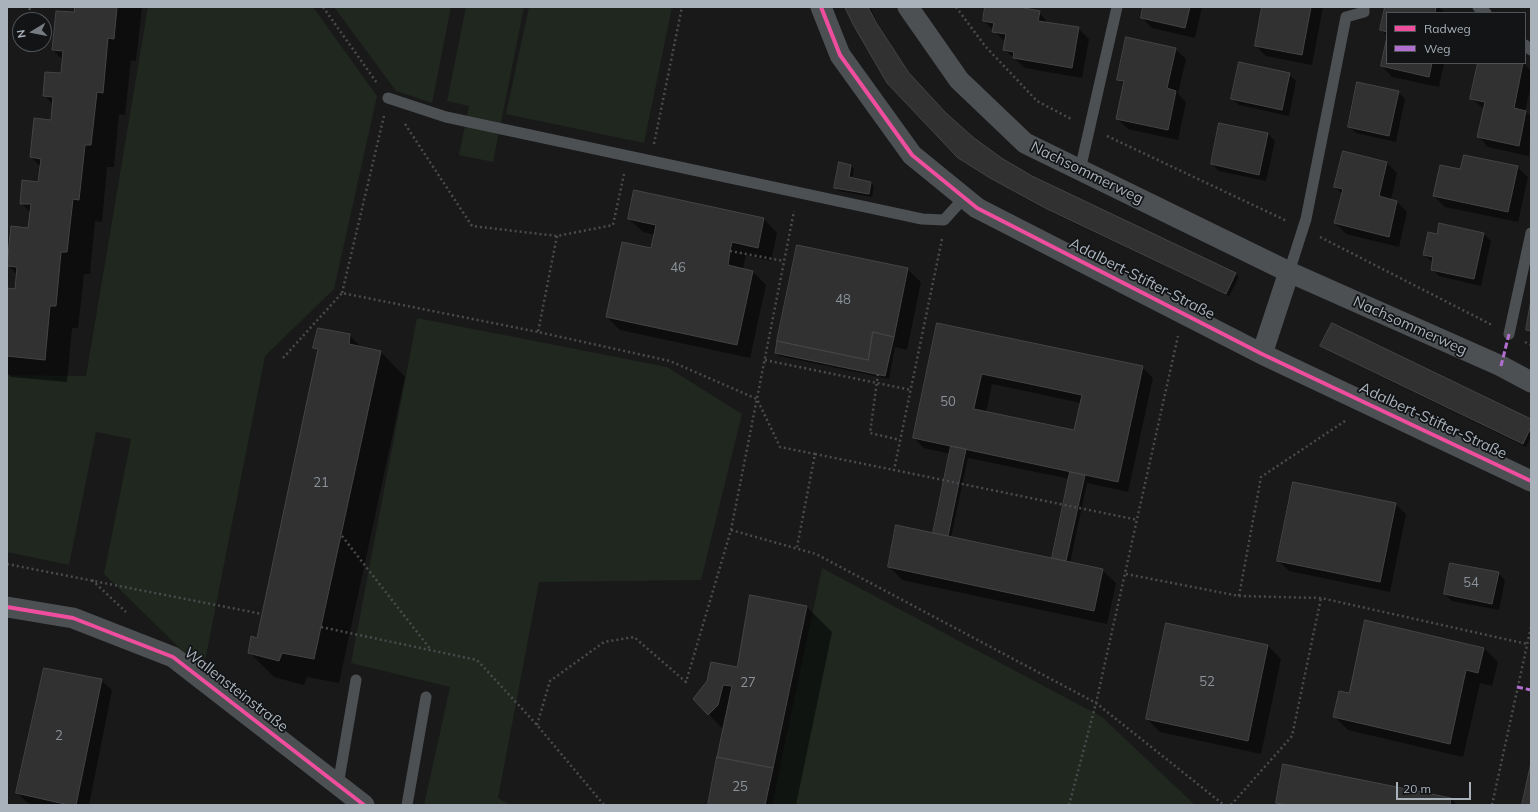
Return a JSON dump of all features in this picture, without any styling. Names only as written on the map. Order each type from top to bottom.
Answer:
[{"type":"street","name":"Adalbert-Stifter-Straße","points":[[821,7],[840,55],[912,155],[977,208],[1183,312],[1262,354],[1531,481]]},
{"type":"street","name":"Nachsommerweg","points":[[908,7],[959,80],[1025,143],[1289,272],[1501,366],[1531,382]]},
{"type":"street","points":[[1262,354],[1289,272]]},
{"type":"street","name":"Wallensteinstraße","points":[[7,607],[73,618],[173,657],[364,805]]},
{"type":"lane","points":[[1080,170],[1117,7]]},
{"type":"lane","points":[[1289,272],[1304,228],[1346,17],[1364,12],[1364,7]]},
{"type":"lane","points":[[388,98],[446,117],[922,219],[944,220],[964,198]]},
{"type":"lane","points":[[1509,334],[1531,233]]},
{"type":"lane","points":[[338,785],[356,680]]},
{"type":"lane","points":[[407,805],[426,697]]},
{"type":"path","points":[[323,7],[388,98],[472,226],[557,236],[613,225],[628,156]]},
{"type":"path","points":[[651,161],[682,7]]},
{"type":"path","points":[[956,7],[985,46],[1037,101],[1090,129],[1304,228],[1531,346]]},
{"type":"path","points":[[283,358],[342,293],[388,98]]},
{"type":"path","points":[[537,725],[550,681],[604,642],[634,637],[686,682],[731,530],[798,192]]},
{"type":"path","points":[[894,470],[941,246],[944,220]]},
{"type":"path","points":[[538,332],[557,236]]},
{"type":"path","points":[[730,251],[784,261]]},
{"type":"path","points":[[342,293],[538,332],[670,361],[757,399],[780,447],[1138,520]]},
{"type":"path","points":[[1069,805],[1096,704],[1183,312]]},
{"type":"path","points":[[765,360],[911,390]]},
{"type":"path","points":[[878,374],[870,433],[900,440]]},
{"type":"path","points":[[1239,596],[1261,477],[1345,421]]},
{"type":"path","points":[[797,547],[815,454]]},
{"type":"path","points":[[731,530],[797,547],[816,554],[1096,704],[1224,805]]},
{"type":"path","points":[[342,536],[431,650]]},
{"type":"path","points":[[7,564],[262,614]]},
{"type":"path","points":[[1126,574],[1239,596],[1321,598],[1527,644]]},
{"type":"path","points":[[1230,805],[1292,736],[1321,598]]},
{"type":"path","points":[[321,627],[477,660],[537,725],[604,805]]},
{"type":"path","points":[[1492,805],[1531,627]]},
{"type":"shaded area","points":[[148,7],[313,7],[377,96],[334,289],[265,356],[203,671],[104,574],[131,439],[96,432],[69,565],[7,552],[7,375],[86,376]]},
{"type":"shaded area","points":[[334,7],[451,7],[432,103],[396,91]]},
{"type":"shaded area","points":[[466,7],[524,7],[493,162],[459,155],[469,106],[447,101]]},
{"type":"shaded area","points":[[529,7],[672,7],[644,143],[506,114]]},
{"type":"shaded area","points":[[417,318],[667,367],[742,414],[701,580],[539,582],[498,798],[510,805],[424,805],[450,687],[351,663]]},
{"type":"shaded area","points":[[822,568],[1102,717],[1195,805],[772,805]]},
{"type":"building","points":[[75,7],[117,7],[114,39],[108,38],[103,93],[97,92],[91,145],[85,145],[79,200],[73,199],[67,252],[61,252],[56,306],[50,306],[45,360],[7,356],[7,288],[15,289],[17,267],[7,266],[11,226],[28,228],[31,204],[20,204],[22,180],[38,182],[41,159],[30,157],[34,118],[51,120],[53,97],[43,96],[45,72],[61,73],[63,51],[52,50],[56,11],[74,12]]},
{"type":"building","points":[[845,7],[868,7],[877,24],[909,73],[946,113],[974,138],[1003,159],[1032,176],[1236,273],[1226,294],[1047,209],[990,178],[958,158],[887,83],[854,26]]},
{"type":"building","points":[[985,7],[1019,7],[1040,11],[1038,21],[1079,27],[1072,68],[1013,58],[1014,52],[1003,50],[1006,34],[992,32],[994,23],[983,21]]},
{"type":"building","points":[[1143,7],[1190,7],[1185,28],[1141,18]]},
{"type":"building","points":[[1262,7],[1311,7],[1302,55],[1255,46]]},
{"type":"building","points":[[1385,7],[1436,7],[1435,12],[1386,12],[1386,32],[1380,30]]},
{"type":"building","points":[[1126,37],[1176,48],[1167,88],[1176,91],[1168,130],[1116,119],[1124,81],[1117,80]]},
{"type":"building","points":[[1386,42],[1386,64],[1432,64],[1429,77],[1381,66]]},
{"type":"building","points":[[1239,62],[1290,73],[1282,110],[1231,99]]},
{"type":"building","points":[[1478,64],[1523,64],[1514,108],[1526,111],[1519,146],[1477,137],[1485,102],[1470,99]]},
{"type":"building","points":[[1357,82],[1399,91],[1389,136],[1348,127]]},
{"type":"building","points":[[1219,123],[1268,133],[1259,175],[1211,164]]},
{"type":"building","points":[[1343,151],[1387,162],[1379,196],[1397,201],[1389,237],[1334,223],[1343,189],[1334,187]]},
{"type":"building","points":[[1464,155],[1518,166],[1508,212],[1433,196],[1440,165],[1460,169]]},
{"type":"building","points":[[839,162],[851,165],[849,177],[871,182],[869,194],[834,188]]},
{"type":"building","points":[[634,190],[764,218],[758,248],[732,242],[730,251],[728,265],[753,271],[737,345],[606,317],[622,242],[651,248],[656,225],[628,219]]},
{"type":"building","points":[[1439,223],[1484,233],[1474,279],[1431,270],[1433,257],[1423,255],[1428,232],[1437,234]]},
{"type":"building","points":[[797,245],[908,268],[894,337],[873,332],[868,360],[777,341]]},
{"type":"building","points":[[1531,300],[1531,331],[1526,330]]},
{"type":"building","points":[[937,323],[1143,366],[1118,482],[913,438]],"holes":[[[982,374],[1082,395],[1074,430],[974,409]]]},
{"type":"building","points":[[1332,323],[1531,419],[1531,427],[1523,444],[1320,346]]},
{"type":"building","points":[[318,328],[350,334],[349,344],[381,351],[314,659],[282,653],[279,661],[248,653],[251,636],[257,638],[318,349],[313,348]]},
{"type":"building","points":[[873,332],[894,337],[885,376],[775,353],[777,341],[868,360]]},
{"type":"building","points":[[951,446],[966,449],[948,536],[933,533]]},
{"type":"building","points":[[1070,472],[1085,475],[1066,561],[1052,558]]},
{"type":"building","points":[[1293,482],[1396,503],[1380,582],[1277,561]]},
{"type":"building","points":[[896,525],[1103,569],[1094,611],[888,567]]},
{"type":"building","points":[[1450,563],[1499,572],[1492,604],[1444,594]]},
{"type":"building","points":[[750,595],[807,606],[773,768],[717,757],[732,686],[723,685],[718,705],[708,715],[693,699],[707,681],[711,662],[737,667]]},
{"type":"building","points":[[1365,620],[1484,648],[1478,673],[1466,670],[1450,744],[1333,717],[1339,691],[1349,693]]},
{"type":"building","points":[[1166,623],[1268,645],[1248,741],[1146,719]]},
{"type":"building","points":[[44,668],[102,679],[76,805],[69,805],[16,793]]},
{"type":"building","points":[[717,757],[773,768],[765,805],[708,805]]},
{"type":"building","points":[[1531,763],[1531,805],[1522,805]]},
{"type":"building","points":[[1283,764],[1451,798],[1450,805],[1287,805],[1276,803]]},
{"type":"marked path","points":[[1501,366],[1509,334]]},
{"type":"marked path","points":[[1517,687],[1531,690]]},
{"type":"cycle path","points":[[821,7],[840,55],[912,155],[977,208],[1262,354],[1531,481]]},
{"type":"cycle path","points":[[7,607],[73,618],[173,657],[364,805]]}]
